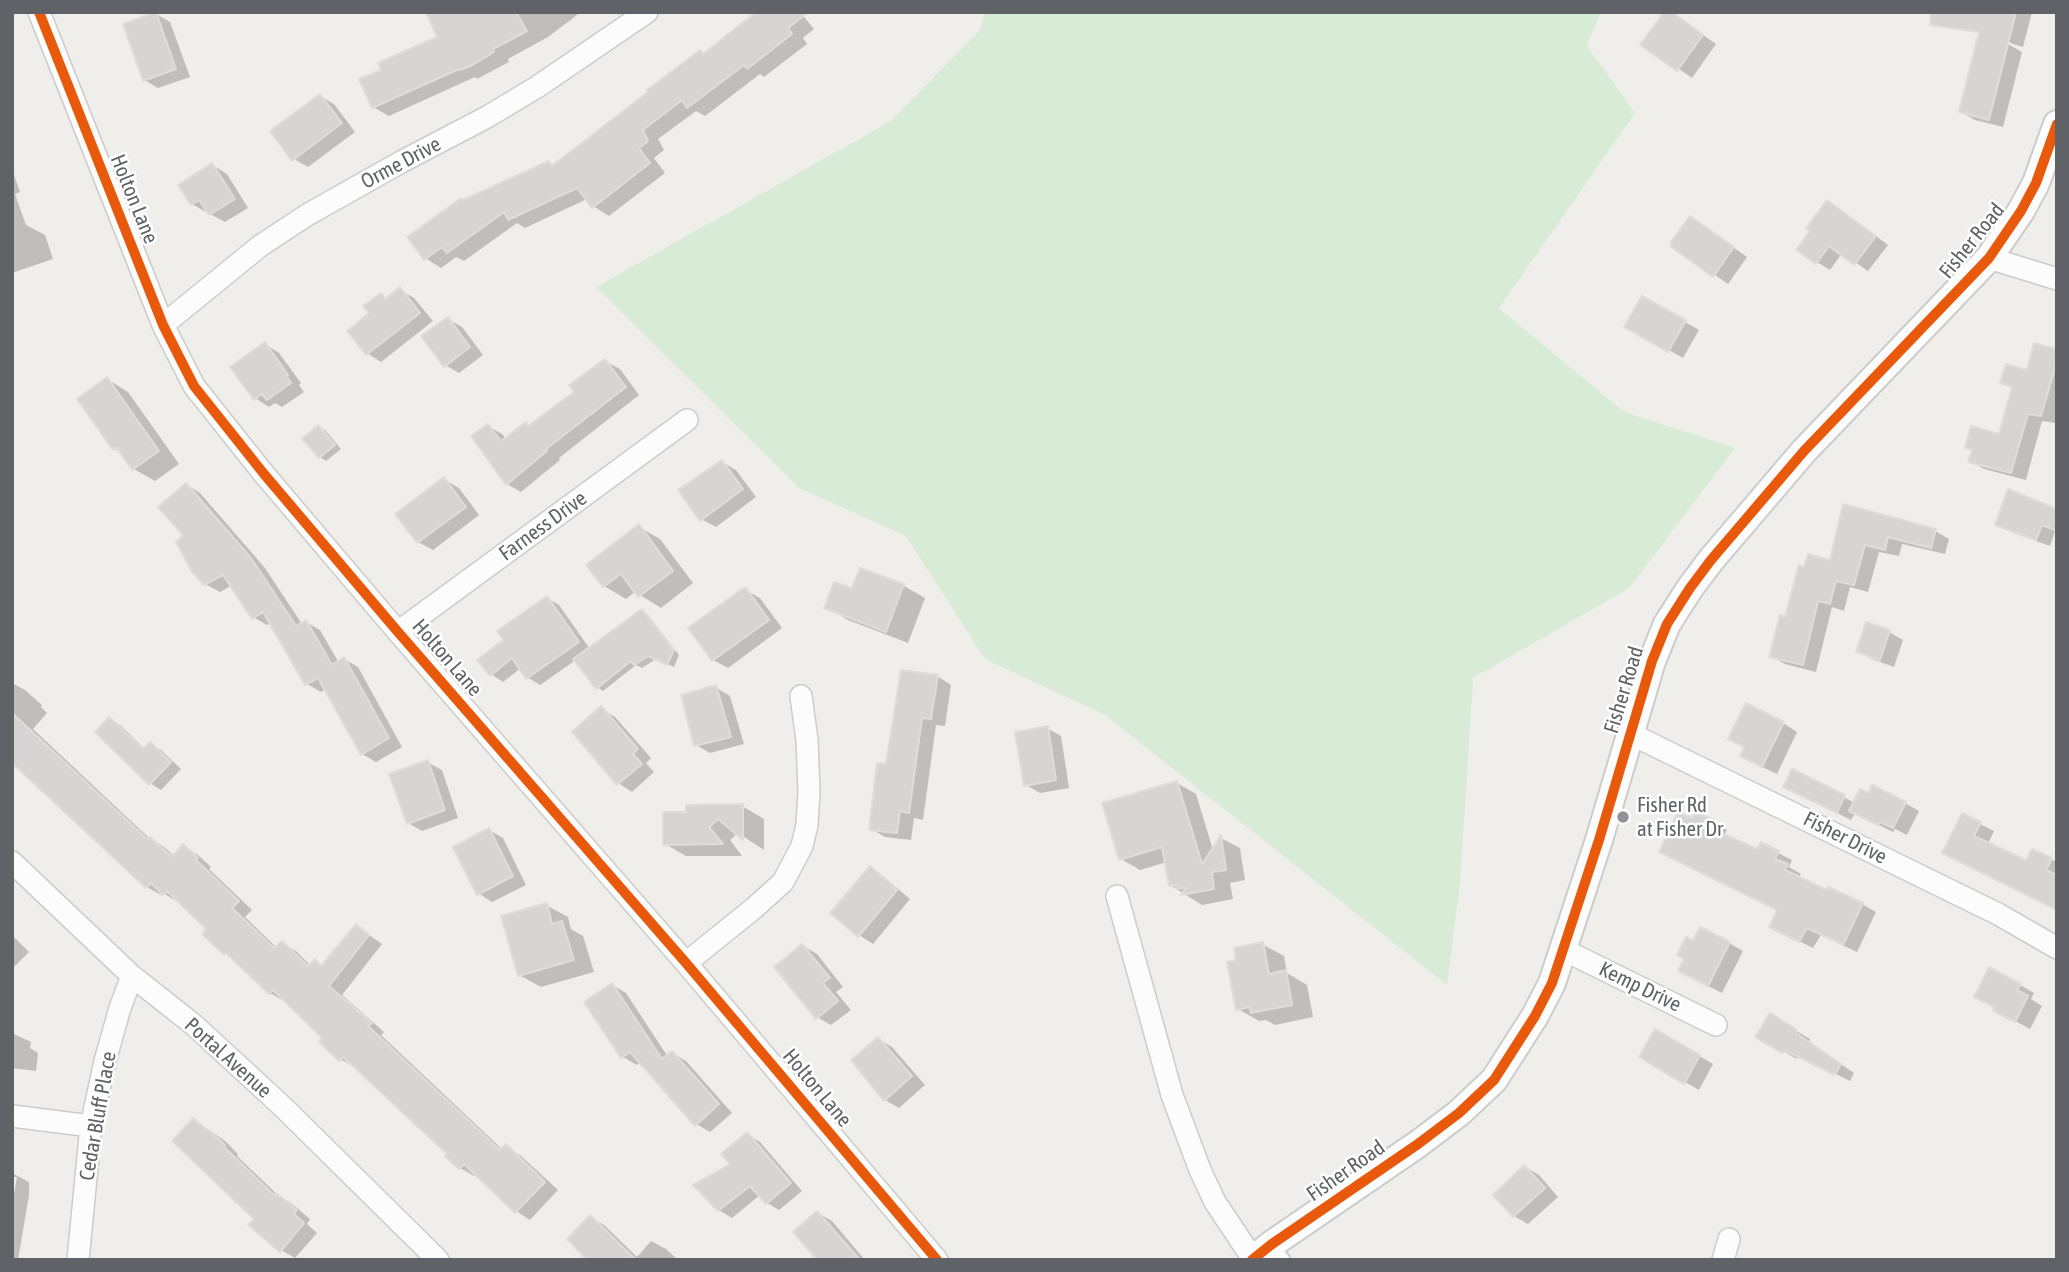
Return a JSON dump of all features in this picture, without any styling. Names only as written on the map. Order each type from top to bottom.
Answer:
[{"type":"street","name":"Holton Lane","points":[[39,12],[163,325],[194,386],[264,474],[398,632],[686,963],[937,1260]]},
{"type":"street","name":"Orme Drive","points":[[163,325],[260,246],[307,215],[497,111],[647,12]]},
{"type":"street","name":"Fisher Road","points":[[1266,1256],[1459,1114],[1494,1080],[1535,1016],[1552,983],[1652,661],[1667,624],[1690,588],[1804,451],[1989,258],[2031,192],[2057,124]]},
{"type":"street","points":[[1989,258],[2057,279]]},
{"type":"street","name":"Farness Drive","points":[[398,632],[687,420]]},
{"type":"street","points":[[686,963],[783,882],[802,846],[807,825],[809,792],[807,740],[801,696]]},
{"type":"street","name":"Fisher Drive","points":[[1631,734],[1998,914],[2057,948]]},
{"type":"street","name":"Portal Avenue","points":[[12,862],[132,976],[194,1025],[283,1107],[438,1260]]},
{"type":"street","points":[[1117,896],[1172,1096],[1200,1170],[1215,1202],[1266,1256]]},
{"type":"street","name":"Kemp Drive","points":[[1564,950],[1716,1025]]},
{"type":"street","name":"Cedar Bluff Place","points":[[78,1260],[91,1126],[105,1061],[132,976]]},
{"type":"street","points":[[12,1116],[91,1126]]},
{"type":"green space","points":[[985,12],[1601,12],[1587,46],[1635,113],[1499,308],[1624,412],[1735,448],[1629,588],[1473,678],[1460,883],[1447,985],[1105,715],[985,659],[906,536],[799,488],[596,287],[891,121],[980,30]]},
{"type":"building","points":[[156,12],[176,69],[143,81],[123,24]]},
{"type":"building","points":[[426,12],[516,12],[527,31],[493,49],[494,52],[471,66],[372,108],[359,79],[381,70],[378,63],[437,37]]},
{"type":"building","points":[[756,12],[809,12],[788,28],[792,34],[747,69],[744,65],[687,108],[682,100],[643,130],[648,141],[639,148],[650,163],[592,208],[577,188],[508,220],[504,212],[447,253],[442,247],[424,260],[407,237],[461,198],[463,200],[549,161],[552,166],[648,92],[647,90],[700,50],[703,54]]},
{"type":"building","points":[[1664,12],[1672,12],[1703,35],[1677,71],[1640,45]]},
{"type":"building","points":[[1931,12],[2016,12],[1989,120],[1959,112],[1979,32],[1930,25]]},
{"type":"building","points":[[320,94],[342,123],[292,161],[270,131]]},
{"type":"building","points":[[212,163],[235,199],[209,215],[199,200],[191,205],[178,185]]},
{"type":"building","points":[[1827,200],[1876,236],[1854,265],[1829,246],[1816,264],[1796,250],[1810,231],[1806,228]]},
{"type":"building","points":[[1690,216],[1734,247],[1713,277],[1670,246]]},
{"type":"building","points":[[400,287],[420,313],[366,355],[347,331],[369,313],[363,306],[381,293],[385,299]]},
{"type":"building","points":[[1642,296],[1686,320],[1668,352],[1624,327]]},
{"type":"building","points":[[448,317],[470,347],[444,367],[421,336]]},
{"type":"building","points":[[265,342],[291,383],[267,400],[262,394],[254,400],[230,367]]},
{"type":"building","points":[[2034,343],[2057,349],[2057,361],[2041,416],[2028,414],[2011,473],[1968,462],[1972,450],[1965,448],[1971,426],[1999,434],[2012,387],[2000,383],[2006,364],[2027,370]]},
{"type":"building","points":[[605,359],[626,387],[546,449],[547,451],[506,485],[471,436],[488,424],[501,441],[526,422],[528,426],[574,392],[569,385]]},
{"type":"building","points":[[107,377],[159,451],[132,470],[117,448],[113,450],[77,399]]},
{"type":"building","points":[[318,425],[335,445],[319,458],[302,439]]},
{"type":"building","points":[[722,460],[743,489],[700,521],[678,490]]},
{"type":"building","points":[[444,477],[466,507],[417,543],[395,514]]},
{"type":"building","points":[[186,483],[251,558],[296,626],[306,620],[332,665],[344,657],[389,738],[361,755],[318,678],[305,685],[263,612],[252,619],[223,575],[204,585],[192,572],[176,542],[183,535],[158,507]]},
{"type":"building","points":[[2008,489],[2057,509],[2057,531],[2042,525],[2036,540],[1995,525]]},
{"type":"building","points":[[1843,504],[1936,529],[1931,548],[1888,537],[1885,550],[1865,545],[1854,585],[1836,581],[1830,604],[1818,601],[1803,665],[1769,657],[1780,615],[1785,617],[1799,565],[1804,567],[1808,554],[1830,560]]},
{"type":"building","points":[[639,524],[673,571],[638,597],[621,574],[603,587],[586,565]]},
{"type":"building","points":[[860,568],[904,584],[886,632],[824,608],[834,582],[852,588]]},
{"type":"building","points":[[746,588],[769,620],[712,661],[688,628]]},
{"type":"building","points":[[547,596],[579,642],[526,679],[512,658],[490,676],[477,660],[503,640],[497,631]]},
{"type":"building","points":[[642,609],[674,650],[667,665],[648,656],[634,665],[631,661],[596,689],[573,659]]},
{"type":"building","points":[[1866,622],[1890,630],[1880,660],[1856,652]]},
{"type":"building","points":[[901,670],[938,675],[931,719],[922,718],[909,813],[900,811],[897,833],[869,830],[877,763],[886,764]]},
{"type":"building","points":[[716,685],[731,737],[694,746],[681,695]]},
{"type":"building","points":[[1746,703],[1784,722],[1762,767],[1740,756],[1744,747],[1728,739]]},
{"type":"building","points":[[601,706],[638,749],[633,754],[642,764],[617,785],[572,732]]},
{"type":"building","points":[[12,713],[147,839],[150,837],[172,857],[183,844],[239,901],[232,908],[274,948],[282,941],[308,966],[315,959],[321,966],[356,924],[369,935],[329,986],[372,1023],[368,1026],[500,1150],[506,1144],[545,1182],[515,1213],[464,1164],[459,1169],[445,1156],[447,1154],[343,1057],[339,1061],[319,1042],[322,1038],[273,990],[269,994],[226,953],[224,955],[202,934],[206,929],[167,891],[163,895],[151,883],[146,888],[12,763]]},
{"type":"building","points":[[109,717],[143,749],[150,742],[171,762],[149,785],[95,732]]},
{"type":"building","points":[[1048,726],[1056,780],[1024,786],[1015,732]]},
{"type":"building","points":[[428,760],[445,810],[407,824],[389,774]]},
{"type":"building","points":[[1792,769],[1845,795],[1837,813],[1783,787]]},
{"type":"building","points":[[1177,781],[1202,864],[1221,835],[1226,870],[1212,872],[1214,889],[1181,895],[1186,887],[1176,889],[1176,885],[1169,886],[1162,847],[1119,860],[1102,803]]},
{"type":"building","points":[[1872,785],[1906,802],[1893,828],[1880,822],[1878,825],[1849,811],[1860,789],[1869,793]]},
{"type":"building","points":[[743,804],[743,840],[718,819],[709,827],[723,844],[663,845],[663,812],[686,812],[686,805]]},
{"type":"building","points":[[1678,812],[1692,818],[1695,812],[1714,820],[1710,828],[1757,849],[1761,842],[1779,851],[1775,859],[1788,864],[1785,870],[1863,903],[1843,945],[1807,928],[1799,942],[1769,927],[1777,910],[1659,852]]},
{"type":"building","points":[[1962,813],[1981,822],[1974,836],[2026,860],[2032,849],[2052,858],[2046,870],[2057,875],[2057,910],[1942,853]]},
{"type":"building","points":[[489,828],[513,876],[477,895],[453,847]]},
{"type":"building","points":[[870,866],[897,890],[858,937],[830,913]]},
{"type":"building","points":[[547,903],[552,924],[562,921],[574,960],[518,976],[501,916]]},
{"type":"building","points":[[1700,927],[1730,942],[1708,986],[1678,971],[1684,959],[1677,955],[1686,937],[1693,940]]},
{"type":"building","points":[[1263,942],[1269,974],[1286,970],[1292,1005],[1251,1013],[1250,1007],[1236,1010],[1227,962],[1236,960],[1234,948]]},
{"type":"building","points":[[802,944],[830,978],[823,983],[838,1001],[816,1019],[774,967]]},
{"type":"building","points":[[1989,967],[2021,984],[2017,990],[2028,996],[2015,1022],[1974,997]]},
{"type":"building","points":[[612,983],[662,1059],[672,1051],[719,1104],[695,1126],[630,1052],[621,1058],[584,1002]]},
{"type":"building","points":[[1770,1013],[1796,1029],[1796,1033],[1841,1064],[1835,1075],[1784,1050],[1782,1053],[1755,1037]]},
{"type":"building","points":[[1655,1029],[1700,1055],[1684,1084],[1639,1057]]},
{"type":"building","points":[[878,1037],[912,1076],[884,1101],[851,1060]]},
{"type":"building","points":[[193,1118],[225,1145],[224,1147],[274,1195],[276,1193],[297,1210],[294,1214],[304,1223],[280,1252],[248,1225],[254,1219],[172,1141]]},
{"type":"building","points":[[747,1132],[791,1183],[766,1204],[750,1186],[718,1211],[693,1185],[730,1164],[721,1154]]},
{"type":"building","points":[[1524,1165],[1545,1188],[1513,1217],[1493,1195]]},
{"type":"building","points":[[817,1211],[860,1260],[817,1260],[793,1232]]},
{"type":"building","points":[[590,1215],[636,1260],[587,1260],[567,1239]]},
{"type":"cycle path","points":[[39,12],[163,325],[194,386],[264,474],[398,632],[686,963],[937,1260]]},
{"type":"cycle path","points":[[1252,1260],[1418,1144],[1459,1113],[1494,1080],[1535,1016],[1552,983],[1599,840],[1652,661],[1667,624],[1711,560],[1804,451],[1989,258],[2021,211],[2036,183],[2057,124]]},
{"type":"place","name":"Fisher Rd at Fisher Dr","points":[[1623,817]]}]
